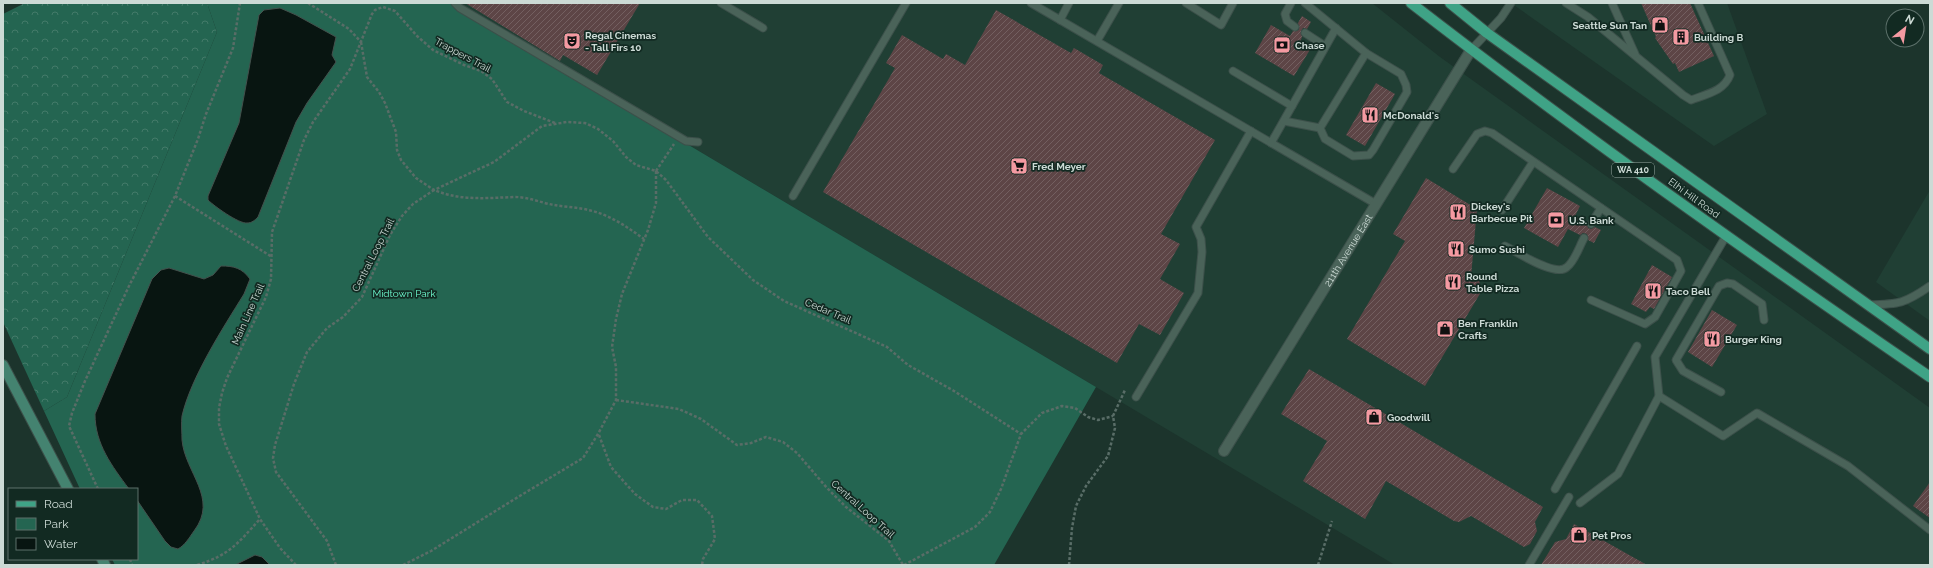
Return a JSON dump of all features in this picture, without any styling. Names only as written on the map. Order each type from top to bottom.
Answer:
[{"type":"main road","name":"Elhi Hill Road","points":[[1411,3],[1581,133],[1726,236],[1930,377]]},
{"type":"main road","name":"Elhi Hill Road","points":[[1450,3],[1487,33],[1930,349]]},
{"type":"main road","points":[[3,365],[67,488]]},
{"type":"street","name":"211th Avenue East","points":[[1224,451],[1471,50]]},
{"type":"lane","points":[[455,3],[460,8],[679,137],[686,141],[698,142]]},
{"type":"lane","points":[[721,3],[763,28]]},
{"type":"lane","points":[[793,196],[906,3]]},
{"type":"lane","points":[[1031,3],[1376,204]]},
{"type":"lane","points":[[1060,20],[1069,3]]},
{"type":"lane","points":[[1097,41],[1119,3]]},
{"type":"lane","points":[[1186,3],[1220,25],[1233,3]]},
{"type":"lane","points":[[1291,3],[1285,14],[1286,21],[1295,27]]},
{"type":"lane","points":[[1305,3],[1366,53],[1401,74],[1406,85],[1407,92],[1373,150],[1368,155],[1353,156],[1325,139],[1320,128]]},
{"type":"lane","points":[[1471,50],[1501,18],[1511,3]]},
{"type":"lane","points":[[1566,3],[1588,17],[1691,100],[1722,88],[1730,75],[1698,3]]},
{"type":"lane","points":[[1612,3],[1636,56]]},
{"type":"lane","points":[[1271,143],[1336,28]]},
{"type":"lane","points":[[1305,33],[1326,46]]},
{"type":"lane","points":[[1320,128],[1366,53]]},
{"type":"lane","points":[[1233,71],[1292,106]]},
{"type":"lane","points":[[1284,121],[1320,128]]},
{"type":"lane","points":[[1136,397],[1198,293],[1202,252],[1201,239],[1196,227],[1251,131]]},
{"type":"lane","points":[[1453,169],[1477,134],[1485,131],[1492,133],[1677,260],[1681,271],[1655,317],[1645,324],[1591,300]]},
{"type":"lane","points":[[1502,210],[1533,162]]},
{"type":"lane","points":[[1592,224],[1601,208]]},
{"type":"lane","points":[[1580,503],[1618,474],[1659,396],[1655,357],[1726,236]]},
{"type":"lane","points":[[1505,246],[1549,269],[1561,271],[1567,268],[1584,238]]},
{"type":"lane","points":[[1721,392],[1683,371],[1676,360],[1719,286],[1727,283],[1733,284],[1762,304],[1764,320]]},
{"type":"lane","points":[[1868,305],[1899,304],[1913,298],[1930,286]]},
{"type":"lane","points":[[1555,489],[1637,346]]},
{"type":"lane","points":[[1659,396],[1723,436],[1757,413],[1848,466],[1930,530]]},
{"type":"lane","points":[[1529,565],[1569,497]]},
{"type":"path","points":[[98,488],[69,426],[72,414],[85,381],[129,286],[175,196],[198,139],[206,114],[228,64],[233,48],[240,3]]},
{"type":"path","points":[[308,3],[349,29],[361,42],[367,77],[379,92],[385,103],[396,132],[397,150],[401,160],[416,178],[434,190],[448,196],[466,198],[516,197],[554,205],[587,209],[604,214],[644,239]]},
{"type":"path","name":"Trappers Trail","points":[[361,42],[375,10],[388,7],[395,11],[417,36],[433,50],[458,63],[481,71],[492,79],[507,102],[524,111],[555,123]]},
{"type":"path","name":"Main Line Trail","points":[[296,565],[280,548],[260,518],[226,446],[220,424],[219,408],[227,378],[266,297],[271,279],[272,232],[304,140],[313,122],[350,68],[361,42]]},
{"type":"path","name":"Trappers Trail","points":[[434,190],[494,162],[527,135],[542,126],[555,123],[585,123],[598,129],[613,141],[626,157],[636,165],[656,171]]},
{"type":"path","points":[[403,565],[432,551],[583,458],[616,400],[616,368],[612,347],[616,319],[622,294],[644,239],[656,203],[656,171],[679,137]]},
{"type":"path","name":"Cedar Trail","points":[[656,171],[666,180],[708,237],[753,280],[784,301],[887,347],[908,365],[954,391],[1021,434]]},
{"type":"path","name":"Central Loop Trail","points":[[336,565],[327,541],[276,472],[273,458],[275,445],[294,384],[307,352],[327,328],[344,317],[362,297],[390,235],[402,216],[413,204],[434,190]]},
{"type":"path","points":[[175,196],[272,257]]},
{"type":"path","points":[[1069,565],[1072,528],[1076,506],[1086,486],[1108,456],[1115,428],[1113,416],[1125,390]]},
{"type":"path","name":"Central Loop Trail","points":[[616,400],[679,409],[701,420],[737,445],[751,443],[766,437],[783,442],[797,453],[827,488],[846,507],[889,541],[903,565],[975,527],[990,512],[1001,490],[1021,434],[1042,413],[1062,406],[1075,408],[1088,417],[1098,420],[1113,416]]},
{"type":"path","points":[[598,434],[611,467],[635,494],[653,507],[666,509],[682,500],[697,500],[712,516],[715,539],[703,559],[702,565]]},
{"type":"path","points":[[197,565],[214,560],[229,552],[241,541],[260,518]]},
{"type":"path","points":[[1318,565],[1332,521]]},
{"type":"shaded area","points":[[450,3],[1372,3],[1440,57],[1930,408],[1930,565],[1395,565]]},
{"type":"shaded area","points":[[1511,3],[1727,3],[1767,114],[1714,146]]},
{"type":"shaded area","points":[[1930,190],[1930,321],[1876,282]]},
{"type":"green space","points":[[25,3],[207,3],[217,32],[67,397],[44,411],[3,322],[3,14]]},
{"type":"green space","name":"Midtown Park","points":[[207,3],[450,3],[1096,387],[994,565],[115,565],[112,560],[138,560],[138,488],[80,488],[44,411],[67,397],[217,32]]},
{"type":"water","points":[[280,8],[336,37],[332,55],[336,62],[307,103],[296,122],[258,217],[250,222],[243,223],[233,218],[208,200],[208,196],[239,123],[259,15],[264,10]]},
{"type":"water","points":[[221,266],[230,266],[241,270],[250,279],[244,294],[200,369],[186,401],[182,416],[182,440],[184,452],[202,496],[203,508],[201,519],[194,531],[185,543],[178,549],[171,547],[165,541],[138,501],[138,488],[128,488],[111,463],[101,445],[95,414],[152,279],[161,270],[169,268],[204,279],[213,275]]},
{"type":"water","points":[[255,555],[262,557],[270,565],[235,565]]},
{"type":"building","name":"Regal Cinemas - Tall Firs 10","points":[[465,3],[640,3],[597,75],[563,55],[560,61]]},
{"type":"building","name":"Building B","points":[[1641,3],[1690,3],[1714,56],[1679,72],[1675,63],[1673,64],[1655,38],[1656,37]]},
{"type":"building","name":"Fred Meyer","points":[[996,10],[1071,53],[1074,48],[1103,65],[1099,73],[1215,140],[1161,234],[1180,244],[1160,279],[1184,293],[1160,335],[1139,324],[1117,363],[823,192],[895,68],[886,63],[902,35],[943,59],[946,54],[965,65]]},
{"type":"building","name":"Chase","points":[[1302,16],[1311,22],[1307,29],[1303,28],[1301,31],[1302,37],[1300,42],[1311,48],[1294,76],[1255,53],[1271,25],[1290,36],[1293,31],[1299,30],[1298,23]]},
{"type":"building","name":"McDonald's","points":[[1376,83],[1395,94],[1365,146],[1346,135]]},
{"type":"building","points":[[1426,178],[1477,209],[1471,277],[1479,278],[1481,292],[1425,386],[1347,339],[1405,241],[1393,234]]},
{"type":"building","name":"U.S. Bank","points":[[1547,188],[1580,206],[1575,216],[1587,222],[1588,228],[1591,229],[1595,227],[1601,230],[1594,243],[1588,240],[1587,234],[1583,233],[1580,235],[1568,229],[1558,247],[1524,228]]},
{"type":"building","name":"Taco Bell","points":[[1652,265],[1672,277],[1654,309],[1650,307],[1646,312],[1631,304]]},
{"type":"building","name":"Burger King","points":[[1712,310],[1737,325],[1712,367],[1688,352]]},
{"type":"building","points":[[1309,369],[1543,507],[1535,522],[1537,531],[1530,544],[1524,547],[1471,516],[1459,522],[1454,521],[1386,481],[1365,519],[1303,481],[1327,441],[1281,414]]},
{"type":"building","points":[[1930,482],[1930,518],[1913,506]]},
{"type":"building","points":[[1574,524],[1647,565],[1541,565],[1555,542],[1566,539]]},
{"type":"place","name":"Seattle Sun Tan","points":[[1660,25]]},
{"type":"place","name":"Building B","points":[[1681,37]]},
{"type":"place","name":"Regal Cinemas - Tall Firs 10","points":[[572,41]]},
{"type":"place","name":"Chase","points":[[1282,45]]},
{"type":"place","name":"McDonald's","points":[[1370,115]]},
{"type":"place","name":"Fred Meyer","points":[[1019,166]]},
{"type":"place","name":"Dickey's Barbecue Pit","points":[[1458,212]]},
{"type":"place","name":"U.S. Bank","points":[[1556,220]]},
{"type":"place","name":"Sumo Sushi","points":[[1456,249]]},
{"type":"place","name":"Round Table Pizza","points":[[1453,282]]},
{"type":"place","name":"Taco Bell","points":[[1653,291]]},
{"type":"place","name":"Ben Franklin Crafts","points":[[1445,329]]},
{"type":"place","name":"Burger King","points":[[1712,339]]},
{"type":"place","name":"Goodwill","points":[[1374,417]]},
{"type":"place","name":"Pet Pros","points":[[1579,535]]}]
